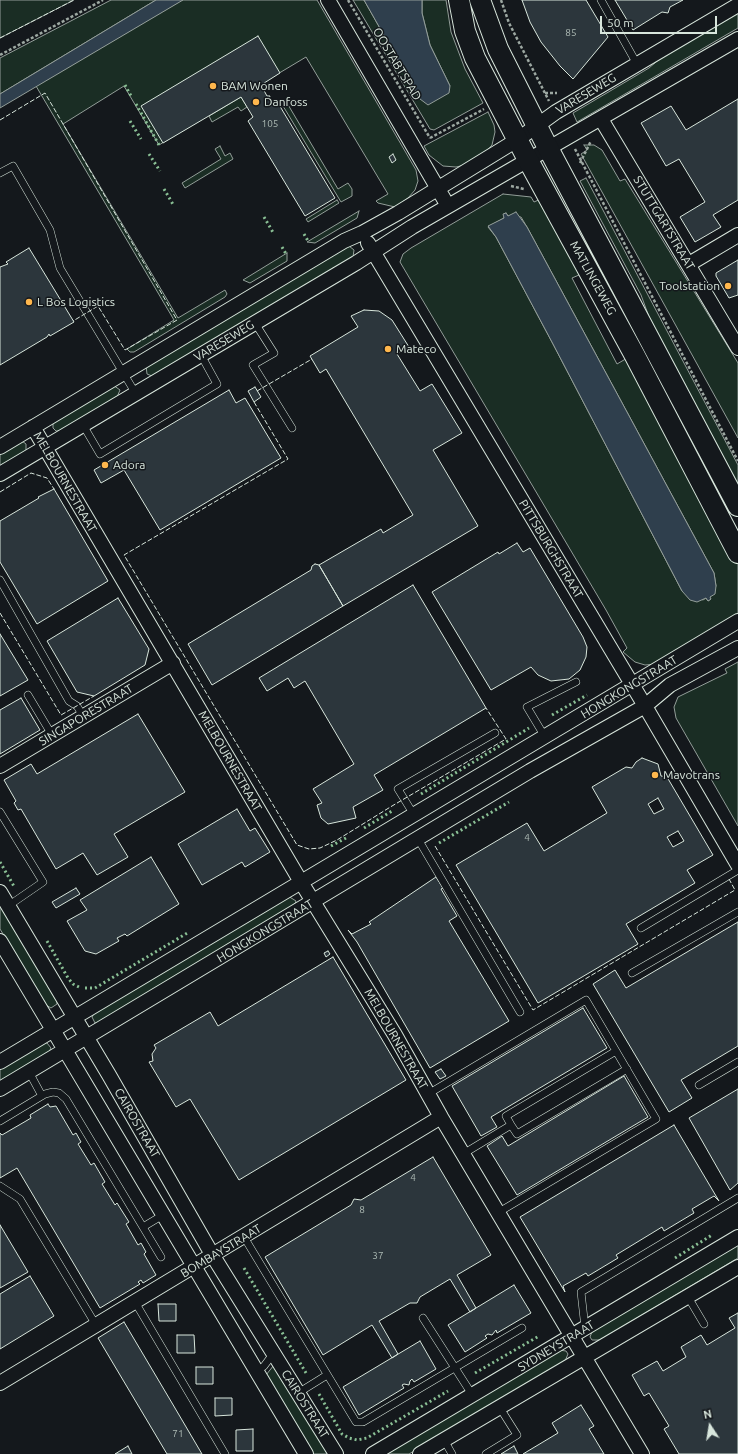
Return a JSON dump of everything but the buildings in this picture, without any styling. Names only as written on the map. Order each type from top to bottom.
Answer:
[{"type":"main road","name":"MATLINGEWEG","points":[[459,0],[465,31],[475,58],[517,140],[634,354],[738,553]]},
{"type":"main road","name":"MATLINGEWEG","points":[[480,0],[498,49],[548,148],[738,506]]},
{"type":"street","points":[[328,0],[448,206]]},
{"type":"street","name":"VARESEWEG","points":[[0,447],[344,240],[362,233],[438,189],[517,140],[556,112],[735,4]]},
{"type":"street","name":"VARESEWEG","points":[[0,474],[356,263],[372,251],[448,206],[738,39]]},
{"type":"street","name":"STUTTGARTSTRAAT","points":[[601,119],[738,348]]},
{"type":"street","name":"PITTSBURGHSTRAAT","points":[[362,233],[645,706],[738,865]]},
{"type":"street","points":[[689,264],[738,235]]},
{"type":"street","name":"MELBOURNESTRAAT","points":[[33,427],[301,882],[395,1035],[441,1117],[642,1454]]},
{"type":"street","name":"HONGKONGSTRAAT","points":[[0,1062],[738,621]]},
{"type":"street","name":"HONGKONGSTRAAT","points":[[0,1089],[530,771],[645,706],[670,685],[738,648]]},
{"type":"street","name":"SINGAPORESTRAAT","points":[[0,766],[172,663]]},
{"type":"street","points":[[519,752],[530,771]]},
{"type":"street","name":"CAIROSTRAAT","points":[[0,892],[213,1256],[336,1454]]},
{"type":"street","name":"CAIROSTRAAT","points":[[0,941],[256,1373],[306,1454]]},
{"type":"street","name":"BOMBAYSTRAAT","points":[[0,1383],[134,1302],[194,1268],[441,1117]]},
{"type":"street","name":"SYDNEYSTRAAT","points":[[373,1454],[573,1337],[738,1237]]},
{"type":"street","name":"SYDNEYSTRAAT","points":[[420,1454],[586,1358],[738,1267]]},
{"type":"lane","points":[[601,0],[637,64]]},
{"type":"lane","points":[[0,173],[13,166],[50,230],[60,268],[136,394]]},
{"type":"lane","points":[[255,322],[274,352],[253,365],[292,428]]},
{"type":"lane","points":[[83,426],[100,454],[217,384],[201,355]]},
{"type":"lane","points":[[0,580],[69,701],[77,706],[83,716]]},
{"type":"lane","points":[[545,737],[527,707],[576,682]]},
{"type":"lane","points":[[28,695],[52,735]]},
{"type":"lane","points":[[414,815],[398,789],[494,733]]},
{"type":"lane","points":[[0,812],[43,882],[8,906]]},
{"type":"lane","points":[[418,839],[520,1012]]},
{"type":"lane","points":[[641,928],[738,870]]},
{"type":"lane","points":[[632,974],[738,912]]},
{"type":"lane","name":"MELBOURNESTRAAT","points":[[428,1094],[586,1000],[656,1119],[499,1212]]},
{"type":"lane","points":[[616,1051],[506,1116],[511,1125],[517,1134],[627,1069]]},
{"type":"lane","points":[[699,1085],[738,1062]]},
{"type":"lane","points":[[29,1072],[42,1096]]},
{"type":"lane","points":[[0,1121],[42,1096],[53,1092],[59,1093],[66,1099],[160,1257]]},
{"type":"lane","points":[[463,1154],[511,1125]]},
{"type":"lane","points":[[0,1186],[20,1199],[96,1325]]},
{"type":"lane","points":[[586,1329],[580,1292],[738,1198]]},
{"type":"lane","points":[[143,1227],[163,1215]]},
{"type":"lane","points":[[244,1237],[356,1422],[363,1422],[522,1328]]},
{"type":"lane","points":[[688,1297],[704,1324]]},
{"type":"lane","points":[[134,1302],[225,1454]]},
{"type":"lane","points":[[423,1318],[473,1396]]},
{"type":"lane","name":"CAIROSTRAAT","points":[[256,1373],[274,1354]]},
{"type":"lane","points":[[298,1393],[327,1376]]},
{"type":"lane","points":[[486,1454],[517,1435],[500,1408]]},
{"type":"lane","points":[[444,1440],[452,1454]]},
{"type":"path","points":[[0,55],[103,0]]},
{"type":"path","name":"OOSTABTSPAD","points":[[348,0],[430,138]]},
{"type":"path","points":[[502,0],[510,23],[556,112]]},
{"type":"path","points":[[519,91],[539,80]]},
{"type":"path","points":[[414,148],[498,102]]},
{"type":"path","points":[[568,136],[738,460]]},
{"type":"green space","points":[[0,0],[74,0],[0,38]]},
{"type":"green space","points":[[111,0],[156,0],[0,94],[0,58]]},
{"type":"green space","points":[[182,0],[317,0],[416,170],[418,181],[415,190],[408,198],[395,207],[378,203],[376,201],[388,194],[306,57],[159,145],[124,86],[63,124],[178,318],[225,290],[227,294],[225,297],[134,352],[130,352],[127,349],[174,320],[36,86]]},
{"type":"green space","points":[[353,0],[364,0],[420,99],[450,86],[430,45],[422,13],[422,0],[446,0],[451,32],[465,69],[483,103],[434,130],[430,129]]},
{"type":"green space","points":[[738,10],[738,28],[577,122],[573,113],[649,68],[670,50]]},
{"type":"green space","points":[[241,97],[247,107],[241,111],[238,107],[212,122],[209,116]]},
{"type":"green space","points":[[287,103],[338,189],[348,183],[352,189],[352,196],[341,202],[283,106]]},
{"type":"green space","points":[[488,112],[494,125],[495,132],[492,145],[484,154],[465,165],[456,167],[443,166],[429,155],[424,146]]},
{"type":"green space","points":[[584,145],[594,145],[602,150],[620,181],[625,179],[738,363],[738,438],[581,154],[587,150]]},
{"type":"green space","points":[[220,146],[225,156],[230,153],[233,159],[185,188],[182,183],[221,159],[215,149]]},
{"type":"green space","points":[[586,178],[738,465],[738,492],[656,336],[641,295],[580,181]]},
{"type":"green space","points":[[503,194],[531,197],[534,202],[543,198],[572,252],[579,275],[572,278],[617,364],[629,357],[738,563],[738,615],[657,664],[645,665],[635,662],[623,652],[627,648],[606,610],[400,262],[403,254]],"holes":[[[506,213],[508,216],[521,217],[527,227],[714,573],[716,586],[709,597],[711,599],[708,601],[706,598],[703,600],[682,591],[496,237],[488,227],[504,218]]]},
{"type":"green space","points":[[337,200],[339,203],[308,222],[306,219]]},
{"type":"green space","points":[[359,211],[357,218],[315,243],[307,242]]},
{"type":"green space","points":[[349,246],[354,250],[353,257],[152,376],[147,374],[146,366],[343,247]]},
{"type":"green space","points":[[287,253],[287,261],[250,283],[243,280]]},
{"type":"green space","points":[[113,385],[120,390],[117,397],[61,431],[56,431],[53,428],[53,422]]},
{"type":"green space","points":[[22,441],[26,444],[26,451],[0,467],[0,451]]},
{"type":"green space","points":[[738,662],[738,826],[676,718],[674,707],[678,697],[727,673],[725,669]]},
{"type":"green space","points":[[288,896],[296,901],[294,907],[101,1023],[95,1023],[92,1017],[95,1012]]},
{"type":"green space","points":[[0,902],[57,998],[57,1004],[51,1008],[46,1005],[0,929]]},
{"type":"green space","points":[[43,1042],[47,1043],[51,1048],[48,1054],[0,1083],[0,1068]]},
{"type":"green space","points":[[738,1243],[738,1258],[600,1340],[592,1340],[590,1337],[593,1329]]},
{"type":"green space","points":[[559,1350],[566,1351],[568,1354],[565,1361],[409,1454],[384,1454]]},
{"type":"green space","points":[[274,1365],[330,1454],[313,1454],[266,1375]]},
{"type":"water","points":[[156,0],[183,0],[0,108],[0,94]]},
{"type":"water","points":[[364,0],[422,0],[422,13],[430,45],[450,86],[449,93],[428,105],[420,99]]},
{"type":"water","points":[[516,212],[527,227],[714,573],[716,586],[715,594],[710,597],[711,599],[708,601],[706,598],[697,602],[690,600],[682,591],[553,344],[496,237],[488,226],[504,218],[503,214],[506,213],[508,216]]},
{"type":"hedge","points":[[125,85],[131,96]]},
{"type":"hedge","points":[[136,104],[159,145]]},
{"type":"hedge","points":[[130,121],[141,139]]},
{"type":"hedge","points":[[149,154],[160,171]]},
{"type":"hedge","points":[[164,189],[174,206]]},
{"type":"hedge","points":[[264,217],[274,234]]},
{"type":"hedge","points":[[304,234],[308,241]]},
{"type":"hedge","points":[[282,247],[286,254]]},
{"type":"hedge","points":[[552,715],[587,695]]},
{"type":"hedge","points":[[421,794],[529,728]]},
{"type":"hedge","points":[[439,843],[509,802]]},
{"type":"hedge","points":[[364,828],[392,811]]},
{"type":"hedge","points":[[331,846],[346,838]]},
{"type":"hedge","points":[[0,862],[15,888]]},
{"type":"hedge","points":[[85,988],[95,988],[189,932]]},
{"type":"hedge","points":[[47,941],[68,978],[73,984],[79,987]]},
{"type":"hedge","points":[[675,1258],[712,1235]]},
{"type":"hedge","points":[[244,1268],[306,1373]]},
{"type":"hedge","points":[[475,1373],[539,1336]]},
{"type":"hedge","points":[[319,1394],[342,1434],[357,1440],[367,1438],[448,1391]]},
{"type":"fence","points":[[0,38],[74,0]]},
{"type":"fence","points":[[0,120],[45,93],[177,320],[125,350],[98,306],[73,321]]},
{"type":"fence","points":[[257,391],[312,359]]},
{"type":"fence","points":[[254,402],[288,459],[124,555],[297,845],[309,849],[320,848],[337,840],[506,739],[486,708]]},
{"type":"fence","points":[[0,492],[31,473],[47,478],[54,489]]},
{"type":"fence","points":[[0,613],[61,715],[94,696]]},
{"type":"fence","points":[[435,846],[533,1010],[735,890],[729,879]]},
{"type":"place","name":"BAM Wonen","points":[[213,86]]},
{"type":"place","name":"Danfoss","points":[[256,102]]},
{"type":"place","name":"Toolstation","points":[[728,286]]},
{"type":"place","name":"L Bos Logistics","points":[[29,302]]},
{"type":"place","name":"Mateco","points":[[388,349]]},
{"type":"place","name":"Adora","points":[[105,465]]},
{"type":"place","name":"Mavotrans","points":[[655,775]]}]
